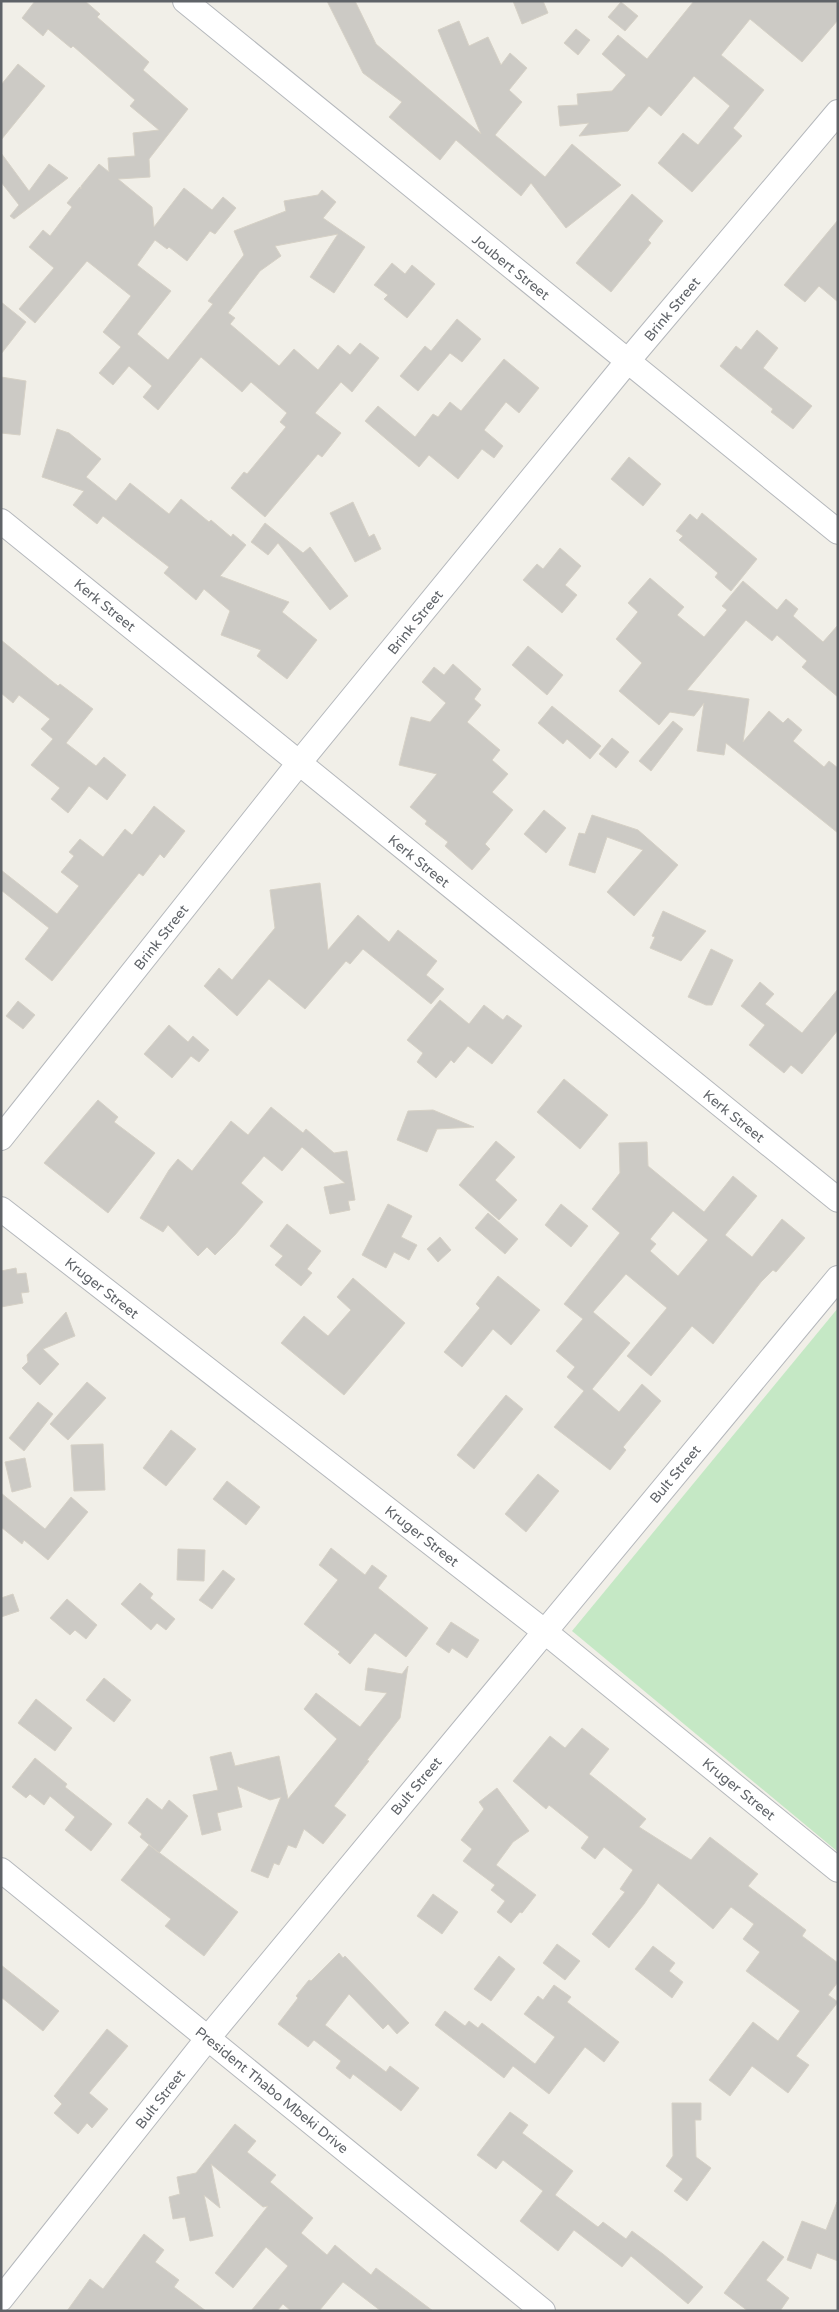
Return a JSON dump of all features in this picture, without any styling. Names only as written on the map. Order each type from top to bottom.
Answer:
[{"type":"street","name":"Joubert Street","points":[[185,1],[838,532]]},
{"type":"street","name":"Brink Street","points":[[1,1138],[299,763],[627,362],[838,112]]},
{"type":"street","name":"Kerk Street","points":[[1,521],[838,1200]]},
{"type":"street","name":"Kruger Street","points":[[1,1209],[544,1630],[838,1870]]},
{"type":"street","name":"Bult Street","points":[[1,2299],[208,2038],[544,1630],[838,1278]]},
{"type":"street","name":"President Thabo Mbeki Drive","points":[[1,1870],[543,2311]]},
{"type":"green space","points":[[838,1308],[838,1852],[572,1631]]},
{"type":"building","points":[[35,1],[85,1],[100,14],[97,17],[149,62],[143,70],[188,109],[149,159],[150,177],[118,179],[152,207],[154,227],[184,188],[212,210],[223,197],[236,208],[215,234],[210,231],[187,261],[169,247],[167,249],[155,240],[137,265],[171,291],[137,334],[168,360],[213,304],[208,301],[244,255],[234,231],[286,211],[284,201],[318,195],[322,190],[336,202],[323,218],[365,247],[334,293],[310,277],[338,234],[275,246],[281,256],[260,271],[228,313],[235,318],[230,324],[279,366],[294,349],[318,370],[338,345],[350,355],[360,343],[379,358],[352,392],[341,382],[315,413],[341,433],[322,457],[318,454],[265,517],[231,488],[244,472],[247,474],[286,427],[280,422],[287,413],[251,382],[242,392],[201,357],[158,410],[143,397],[152,386],[129,366],[113,385],[99,373],[121,347],[103,332],[131,296],[87,261],[35,323],[19,309],[54,268],[29,247],[43,230],[50,236],[72,207],[67,203],[80,187],[81,189],[81,186],[99,164],[109,172],[108,158],[135,156],[133,133],[159,130],[130,106],[135,100],[73,46],[71,48],[48,29],[43,36],[22,18]]},
{"type":"building","points":[[327,1],[355,1],[376,44],[481,134],[438,30],[459,21],[469,46],[488,37],[501,65],[510,53],[527,68],[509,90],[522,102],[495,135],[545,177],[572,144],[621,185],[566,228],[531,183],[521,196],[456,140],[440,160],[389,117],[402,102],[363,73]]},
{"type":"building","points":[[513,1],[543,1],[548,13],[522,24]]},
{"type":"building","points":[[694,1],[838,1],[838,20],[802,62],[750,19],[721,55],[764,90],[733,128],[742,136],[692,192],[658,163],[683,133],[698,145],[730,106],[694,76],[661,116],[649,106],[628,131],[579,136],[589,123],[560,126],[558,106],[578,105],[577,94],[612,91],[626,75],[602,54],[618,35],[647,59]]},
{"type":"building","points":[[621,2],[638,16],[625,31],[608,17]]},
{"type":"building","points":[[576,29],[590,40],[578,55],[564,43]]},
{"type":"building","points":[[18,64],[45,86],[1,140],[1,85]]},
{"type":"building","points":[[1,153],[29,191],[49,164],[68,178],[14,219],[10,216],[19,205],[1,182]]},
{"type":"building","points":[[632,194],[663,221],[648,240],[651,243],[611,292],[576,263]]},
{"type":"building","points":[[838,220],[838,302],[819,286],[805,302],[784,285]]},
{"type":"building","points":[[392,263],[405,274],[412,265],[435,284],[407,318],[384,299],[388,295],[374,285]]},
{"type":"building","points":[[1,302],[26,322],[1,354]]},
{"type":"building","points":[[457,319],[481,339],[462,362],[450,353],[418,391],[400,376],[425,346],[431,351]]},
{"type":"building","points":[[757,330],[778,348],[763,368],[812,406],[793,429],[771,412],[773,409],[720,366],[736,346],[741,350]]},
{"type":"building","points":[[504,359],[539,388],[519,413],[506,402],[484,430],[503,446],[494,458],[482,449],[458,479],[429,455],[419,467],[365,421],[378,406],[415,437],[433,414],[438,417],[450,402],[461,411]]},
{"type":"building","points":[[1,377],[26,381],[20,435],[1,433]]},
{"type":"building","points":[[57,429],[69,433],[101,459],[86,477],[116,501],[130,483],[169,514],[181,499],[209,522],[211,520],[231,537],[233,534],[246,545],[220,576],[289,602],[282,612],[317,640],[287,679],[257,656],[261,650],[221,635],[230,611],[204,589],[196,600],[164,573],[169,567],[103,516],[97,524],[73,505],[84,491],[42,477]]},
{"type":"building","points":[[629,457],[661,484],[643,506],[611,479]]},
{"type":"building","points":[[353,502],[369,537],[374,534],[381,549],[355,562],[330,513]]},
{"type":"building","points":[[702,513],[757,559],[731,591],[715,577],[718,573],[679,540],[683,536],[676,531],[690,514],[697,520]]},
{"type":"building","points":[[265,523],[303,553],[310,547],[348,596],[330,610],[278,543],[268,555],[251,542]]},
{"type":"building","points":[[560,548],[581,566],[565,585],[577,595],[562,613],[523,580],[537,564],[543,569]]},
{"type":"building","points":[[650,578],[684,607],[677,615],[704,637],[727,610],[722,606],[743,581],[777,610],[786,599],[798,609],[793,616],[823,642],[838,625],[838,697],[802,667],[807,661],[777,635],[772,641],[746,620],[687,690],[749,699],[743,742],[769,711],[783,723],[788,718],[802,730],[793,741],[824,767],[829,761],[838,768],[838,833],[726,743],[724,755],[697,751],[704,703],[694,716],[670,712],[659,725],[619,691],[642,663],[616,639],[638,612],[628,603]]},
{"type":"building","points":[[1,640],[58,686],[60,684],[93,709],[66,743],[96,766],[104,757],[126,775],[107,800],[89,786],[68,813],[51,799],[60,788],[31,765],[53,739],[41,729],[50,719],[19,695],[13,703],[1,693]]},
{"type":"building","points":[[528,646],[563,675],[547,695],[512,665]]},
{"type":"building","points":[[453,664],[481,689],[474,699],[481,705],[467,722],[500,750],[492,760],[508,774],[492,792],[513,810],[485,844],[490,849],[472,870],[445,846],[448,842],[425,824],[427,821],[410,807],[437,774],[399,765],[411,717],[430,722],[446,703],[422,682],[434,667],[444,675]]},
{"type":"building","points":[[552,706],[601,746],[590,759],[567,739],[563,744],[538,723]]},
{"type":"building","points":[[673,721],[683,729],[651,771],[639,761]]},
{"type":"building","points":[[612,738],[629,752],[616,768],[599,754]]},
{"type":"building","points":[[154,806],[185,831],[164,858],[160,854],[143,876],[139,873],[52,981],[25,959],[49,928],[1,890],[1,870],[57,914],[79,886],[61,872],[74,856],[69,852],[80,839],[103,857],[125,829],[132,835]]},
{"type":"building","points":[[544,810],[566,828],[546,853],[524,834]]},
{"type":"building","points":[[592,815],[638,830],[678,865],[634,916],[607,892],[643,850],[607,837],[595,873],[569,865],[579,833],[585,834]]},
{"type":"building","points":[[320,883],[328,950],[358,915],[389,942],[398,930],[437,961],[426,975],[444,989],[431,1004],[363,949],[350,964],[346,961],[305,1009],[269,979],[237,1016],[204,986],[219,968],[232,980],[275,928],[270,890]]},
{"type":"building","points":[[663,911],[706,931],[681,961],[650,948],[655,937],[652,936]]},
{"type":"building","points":[[711,949],[733,960],[712,1005],[706,1005],[688,997]]},
{"type":"building","points":[[760,982],[774,994],[765,1004],[802,1033],[838,989],[838,1030],[802,1074],[791,1065],[784,1073],[749,1045],[765,1025],[741,1006]]},
{"type":"building","points":[[440,1000],[469,1024],[484,1005],[503,1020],[507,1015],[522,1026],[492,1064],[468,1046],[454,1063],[451,1060],[436,1078],[417,1062],[423,1053],[407,1040]]},
{"type":"building","points":[[18,1001],[35,1015],[23,1029],[6,1016]]},
{"type":"building","points":[[169,1025],[188,1042],[193,1036],[209,1050],[199,1062],[191,1056],[172,1078],[144,1054]]},
{"type":"building","points":[[564,1079],[608,1115],[580,1149],[537,1112]]},
{"type":"building","points":[[98,1100],[118,1117],[114,1122],[155,1153],[108,1213],[44,1163]]},
{"type":"building","points":[[271,1107],[303,1133],[306,1129],[334,1153],[347,1151],[355,1200],[348,1201],[350,1210],[330,1214],[324,1187],[345,1183],[302,1147],[282,1171],[264,1156],[241,1183],[263,1202],[215,1255],[207,1247],[198,1256],[168,1225],[163,1232],[140,1218],[169,1170],[178,1159],[192,1171],[231,1121],[248,1135]]},
{"type":"building","points":[[433,1110],[474,1127],[437,1129],[427,1152],[397,1140],[408,1111]]},
{"type":"building","points":[[496,1141],[515,1157],[495,1180],[517,1200],[499,1220],[459,1185]]},
{"type":"building","points":[[647,1142],[648,1166],[704,1212],[733,1176],[757,1196],[725,1235],[752,1257],[782,1219],[805,1238],[776,1272],[773,1270],[761,1282],[713,1344],[692,1326],[651,1376],[627,1356],[667,1308],[626,1274],[593,1312],[630,1343],[592,1389],[619,1412],[642,1384],[661,1401],[623,1447],[626,1450],[610,1470],[554,1427],[584,1391],[567,1377],[575,1367],[556,1351],[583,1319],[564,1304],[620,1233],[592,1209],[620,1173],[619,1143]],"holes":[[[673,1211],[708,1240],[678,1276],[650,1251],[656,1244],[650,1239]]]},
{"type":"building","points":[[388,1204],[412,1216],[401,1237],[417,1245],[409,1260],[394,1252],[386,1268],[362,1255]]},
{"type":"building","points":[[561,1204],[588,1226],[571,1247],[545,1225]]},
{"type":"building","points":[[488,1213],[518,1239],[505,1254],[475,1228]]},
{"type":"building","points":[[287,1224],[321,1251],[307,1269],[312,1273],[301,1286],[275,1265],[283,1256],[270,1246]]},
{"type":"building","points":[[440,1237],[451,1250],[438,1262],[427,1249]]},
{"type":"building","points":[[16,1268],[17,1274],[26,1273],[29,1292],[21,1293],[23,1303],[1,1307],[1,1271]]},
{"type":"building","points":[[498,1276],[540,1310],[511,1345],[493,1329],[462,1367],[444,1352],[480,1308],[476,1304]]},
{"type":"building","points":[[353,1278],[405,1323],[344,1395],[281,1343],[304,1316],[328,1336],[351,1310],[337,1297]]},
{"type":"building","points":[[66,1312],[75,1336],[43,1349],[59,1364],[40,1385],[22,1368],[28,1362],[27,1355]]},
{"type":"building","points":[[87,1382],[106,1398],[68,1440],[50,1424]]},
{"type":"building","points":[[506,1395],[523,1409],[474,1469],[457,1455]]},
{"type":"building","points":[[38,1402],[53,1414],[24,1451],[9,1438]]},
{"type":"building","points":[[171,1430],[196,1449],[166,1486],[143,1468]]},
{"type":"building","points":[[103,1444],[105,1490],[74,1491],[71,1445]]},
{"type":"building","points":[[25,1458],[31,1487],[12,1492],[5,1462]]},
{"type":"building","points":[[538,1474],[559,1491],[526,1532],[505,1514]]},
{"type":"building","points":[[227,1481],[260,1507],[246,1525],[213,1499]]},
{"type":"building","points":[[1,1493],[45,1529],[71,1497],[88,1512],[48,1560],[24,1540],[22,1544],[1,1527]]},
{"type":"building","points":[[331,1548],[365,1575],[372,1565],[387,1576],[378,1588],[428,1628],[406,1657],[375,1633],[350,1664],[338,1654],[340,1652],[304,1624],[338,1580],[319,1565]]},
{"type":"building","points":[[178,1549],[205,1550],[204,1581],[177,1580]]},
{"type":"building","points":[[223,1570],[235,1579],[212,1609],[199,1600]]},
{"type":"building","points":[[140,1583],[153,1594],[150,1598],[175,1619],[166,1630],[157,1623],[151,1630],[121,1604]]},
{"type":"building","points":[[13,1594],[19,1611],[1,1617],[1,1598]]},
{"type":"building","points":[[67,1599],[97,1625],[86,1639],[75,1630],[70,1635],[50,1618]]},
{"type":"building","points":[[451,1622],[479,1640],[467,1658],[452,1648],[449,1653],[436,1644]]},
{"type":"building","points":[[408,1666],[400,1718],[334,1806],[346,1815],[323,1844],[304,1829],[296,1848],[288,1845],[279,1865],[274,1863],[268,1878],[251,1871],[281,1797],[270,1800],[237,1786],[242,1807],[217,1813],[221,1830],[202,1835],[193,1795],[218,1790],[210,1757],[231,1752],[235,1766],[279,1756],[288,1799],[337,1739],[304,1709],[316,1693],[360,1727],[387,1693],[365,1690],[368,1668],[402,1674]]},
{"type":"building","points":[[104,1678],[131,1700],[114,1722],[86,1700]]},
{"type":"building","points":[[36,1699],[72,1728],[55,1751],[18,1723]]},
{"type":"building","points":[[582,1728],[609,1749],[589,1774],[646,1819],[639,1827],[691,1860],[710,1837],[758,1874],[748,1886],[806,1930],[802,1936],[838,1963],[838,1982],[828,1995],[838,2002],[796,2056],[809,2065],[788,2093],[752,2066],[730,2096],[709,2080],[753,2022],[778,2041],[800,2011],[746,1971],[760,1952],[743,1939],[754,1924],[731,1907],[713,1929],[658,1883],[609,1948],[592,1934],[625,1892],[620,1889],[633,1870],[604,1847],[595,1859],[581,1848],[589,1837],[549,1805],[546,1809],[513,1781],[550,1736],[565,1748]]},
{"type":"building","points":[[35,1758],[67,1784],[65,1787],[112,1824],[91,1851],[65,1830],[75,1817],[50,1796],[44,1805],[30,1794],[26,1798],[12,1787]]},
{"type":"building","points":[[497,1788],[529,1831],[513,1842],[496,1865],[536,1895],[522,1913],[520,1912],[511,1923],[497,1912],[505,1901],[491,1890],[495,1885],[463,1861],[472,1849],[461,1840],[484,1809],[479,1802]]},
{"type":"building","points":[[147,1798],[162,1810],[169,1800],[188,1816],[159,1853],[140,1837],[142,1834],[128,1823]]},
{"type":"building","points":[[149,1845],[238,1912],[204,1956],[165,1926],[171,1919],[121,1880]]},
{"type":"building","points":[[433,1894],[458,1912],[442,1934],[417,1916]]},
{"type":"building","points":[[557,1944],[580,1961],[565,1980],[543,1963]]},
{"type":"building","points":[[653,1946],[675,1963],[669,1971],[683,1982],[672,1998],[635,1969]]},
{"type":"building","points":[[339,1953],[343,1958],[345,1956],[409,2023],[397,2034],[388,2024],[383,2029],[349,1994],[325,2025],[386,2072],[390,2066],[419,2088],[401,2111],[353,2074],[350,2079],[336,2068],[341,2061],[314,2040],[308,2047],[278,2024],[309,1980],[311,1981]]},
{"type":"building","points":[[499,1956],[515,1969],[491,2001],[474,1989]]},
{"type":"building","points":[[1,1965],[59,2011],[43,2031],[1,1997]]},
{"type":"building","points":[[554,1985],[571,1997],[567,2002],[619,2042],[604,2062],[585,2047],[549,2094],[513,2066],[504,2078],[435,2025],[445,2011],[465,2026],[469,2021],[478,2028],[482,2023],[535,2064],[555,2037],[524,2014],[538,1996],[543,2000]]},
{"type":"building","points":[[107,2029],[128,2046],[89,2093],[108,2109],[92,2128],[87,2123],[78,2134],[54,2113],[62,2104],[54,2096]]},
{"type":"building","points":[[672,2103],[701,2103],[701,2120],[695,2120],[696,2157],[711,2168],[687,2201],[674,2191],[683,2179],[666,2166],[673,2156]]},
{"type":"building","points":[[510,2112],[528,2125],[522,2133],[573,2171],[555,2195],[598,2227],[603,2222],[626,2239],[632,2231],[663,2254],[703,2287],[688,2304],[631,2256],[622,2267],[574,2230],[558,2251],[520,2221],[543,2191],[503,2160],[496,2169],[477,2155]]},
{"type":"building","points":[[235,2124],[256,2141],[247,2152],[276,2175],[270,2182],[313,2218],[301,2233],[327,2255],[335,2245],[371,2275],[376,2268],[433,2311],[381,2311],[343,2282],[319,2311],[291,2311],[283,2304],[277,2311],[251,2311],[288,2266],[266,2247],[233,2288],[215,2273],[268,2206],[263,2207],[211,2164],[220,2208],[204,2195],[213,2236],[190,2241],[185,2217],[173,2219],[169,2197],[180,2194],[177,2177],[196,2173]]},
{"type":"building","points":[[837,2202],[838,2261],[817,2253],[811,2269],[787,2260],[802,2221],[826,2230]]},
{"type":"building","points":[[144,2234],[164,2250],[155,2262],[179,2280],[174,2287],[206,2311],[67,2311],[90,2279],[103,2289]]},
{"type":"building","points":[[763,2241],[784,2257],[766,2280],[789,2298],[780,2311],[748,2311],[724,2293]]}]
